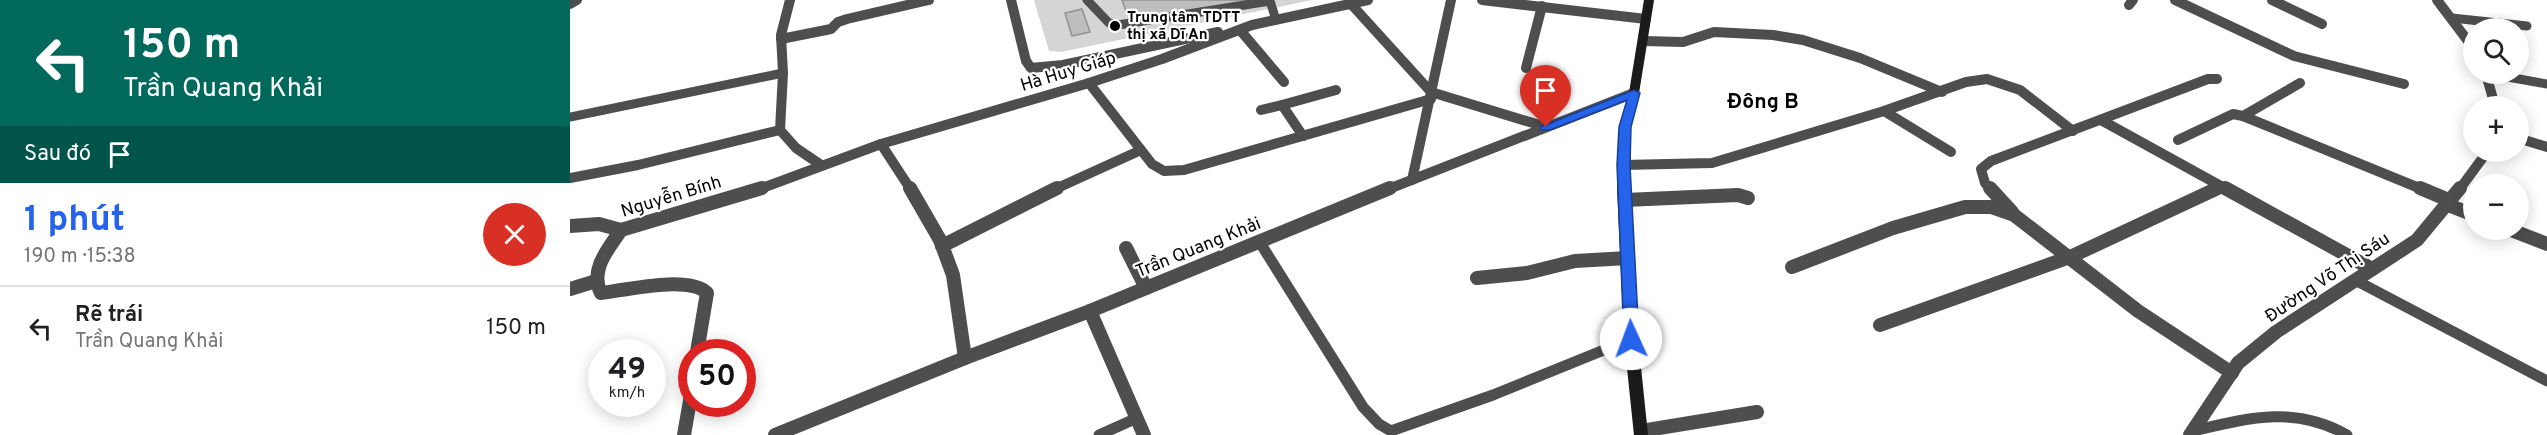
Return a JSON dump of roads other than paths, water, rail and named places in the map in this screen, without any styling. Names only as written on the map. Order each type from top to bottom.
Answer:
[{"type":"main road","points":[[1641,433],[1631,339],[1623,165],[1625,127],[1634,93],[1649,0]]},
{"type":"street","points":[[570,4],[577,0]]},
{"type":"street","points":[[790,0],[782,39],[783,73],[778,121],[780,130],[796,148],[821,165]]},
{"type":"street","points":[[782,39],[831,29],[838,22],[847,19],[929,0]]},
{"type":"street","points":[[1011,0],[1026,61],[1031,68],[1063,65],[1252,25]]},
{"type":"street","name":"Hà Huy Giáp","points":[[881,144],[1089,82],[1252,25],[1368,0]]},
{"type":"street","points":[[1412,180],[1451,0]]},
{"type":"street","points":[[1482,0],[1646,19]]},
{"type":"street","points":[[2175,0],[2295,56],[2404,84]]},
{"type":"street","points":[[2272,0],[2322,24]]},
{"type":"street","points":[[2437,0],[2463,34]]},
{"type":"street","points":[[1351,4],[1431,96]]},
{"type":"street","points":[[1527,68],[1542,6]]},
{"type":"street","points":[[1240,30],[1284,82]]},
{"type":"street","points":[[1642,41],[1686,42],[1700,35],[1714,32],[1801,40],[1876,62],[1942,92]]},
{"type":"street","points":[[2217,80],[2208,79],[1990,161],[1981,169],[1985,183],[2014,215],[2138,310],[2232,373]]},
{"type":"street","points":[[1623,165],[1712,163],[1884,111],[1975,80],[1998,81],[2032,99],[2073,131]]},
{"type":"street","points":[[1089,82],[1152,164],[1164,171],[1184,170],[1431,96],[1546,127]]},
{"type":"street","points":[[2243,116],[2300,83]]},
{"type":"street","points":[[1261,110],[1336,90]]},
{"type":"street","name":"Trần Quang Khải","points":[[775,435],[1634,93]]},
{"type":"street","points":[[1282,105],[1303,136]]},
{"type":"street","points":[[1884,111],[1951,152]]},
{"type":"street","points":[[2178,141],[2233,114],[2243,116],[2463,210]]},
{"type":"street","points":[[2101,120],[2372,269]]},
{"type":"street","points":[[570,178],[638,165],[780,130]]},
{"type":"street","points":[[2529,141],[2547,147]]},
{"type":"street","points":[[881,144],[926,214],[942,246],[953,277],[965,358]]},
{"type":"street","name":"Nguyễn Bính","points":[[596,281],[602,260],[621,230],[774,185],[821,165],[881,144]]},
{"type":"street","points":[[942,246],[1018,206],[1141,150]]},
{"type":"street","name":"Đường Võ Thị Sáu","points":[[2192,433],[2238,363],[2276,332],[2416,240],[2449,203],[2480,162]]},
{"type":"street","points":[[1880,325],[2070,257],[2221,187]]},
{"type":"street","points":[[1625,200],[1738,195],[1748,198]]},
{"type":"street","points":[[1792,267],[1893,228],[1965,207],[1991,207],[2014,215]]},
{"type":"street","points":[[570,226],[599,224],[621,230]]},
{"type":"street","points":[[2529,237],[2547,244]]},
{"type":"street","points":[[1126,248],[1146,288]]},
{"type":"street","points":[[1477,278],[1527,273],[1575,261],[1628,258]]},
{"type":"street","points":[[570,289],[596,281],[601,293],[679,284],[701,287],[707,293],[699,339]]},
{"type":"street","points":[[1090,311],[1144,435]]},
{"type":"street","points":[[1641,433],[1757,412]]},
{"type":"street","points":[[684,435],[687,417]]},
{"type":"lane","points":[[1087,0],[1110,23],[1118,25],[1271,0],[1276,20]]},
{"type":"lane","points":[[2452,18],[2463,19]]},
{"type":"lane","points":[[570,117],[783,73]]},
{"type":"lane","points":[[2529,81],[2547,84]]},
{"type":"lane","points":[[1259,241],[1363,407],[1379,424],[1391,431],[1493,395],[1631,339]]},
{"type":"lane","points":[[2355,280],[2452,333],[2547,380]]},
{"type":"lane","points":[[2192,433],[2279,414],[2314,419],[2347,435]]},
{"type":"lane","points":[[1099,435],[1137,418]]},
{"type":"place","name":"Trung tâm TDTT thị xã Dĩ An","points":[[1115,26]]},
{"type":"district","name":"Đông B","points":[[1763,101]]}]
